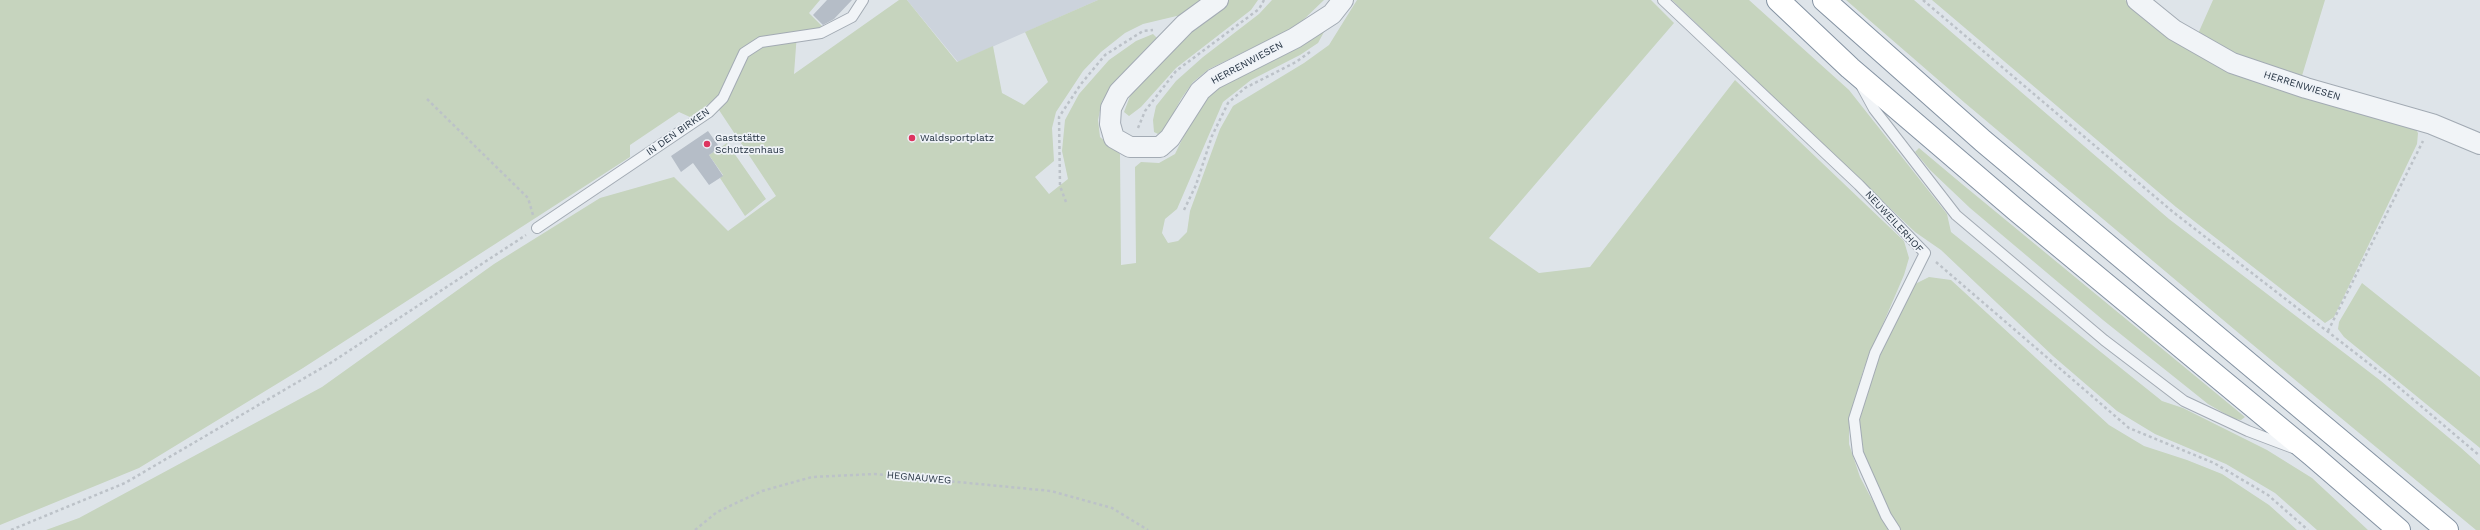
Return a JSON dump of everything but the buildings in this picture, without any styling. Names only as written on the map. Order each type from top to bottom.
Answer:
[{"type":"highway","points":[[1778,0],[1850,68],[2016,210],[2312,455],[2399,530]]},
{"type":"highway","points":[[1824,0],[1989,146],[2447,530]]},
{"type":"street","points":[[1130,147],[1114,138],[1110,124],[1111,108],[1119,92],[1185,24],[1218,0]]},
{"type":"street","name":"HERRENWIESEN","points":[[1130,147],[1160,147],[1170,138],[1200,91],[1214,79],[1295,38],[1332,14],[1343,0]]},
{"type":"street","name":"HERRENWIESEN","points":[[2137,0],[2174,30],[2232,63],[2306,88],[2432,124],[2480,144]]},
{"type":"lane","name":"IN DEN BIRKEN","points":[[537,228],[709,112],[723,98],[744,53],[761,42],[821,33],[852,16],[863,0]]},
{"type":"lane","name":"NEUWEILERHOF","points":[[1663,0],[1859,185],[1925,253],[1875,353],[1854,419],[1858,453],[1886,516],[1895,530]]},
{"type":"lane","points":[[1850,68],[1874,109],[1956,215],[2104,340],[2184,401],[2248,431],[2312,455]]},
{"type":"path","points":[[1130,147],[1145,111],[1176,72],[1259,9],[1264,0]]},
{"type":"path","points":[[1924,0],[2173,212],[2389,379],[2480,456]]},
{"type":"path","points":[[1184,210],[1196,185],[1212,136],[1228,103],[1245,88],[1296,62],[1313,50]]},
{"type":"path","points":[[11,530],[125,483],[332,362],[537,228],[528,198],[427,98]]},
{"type":"path","points":[[2328,331],[2432,124]]},
{"type":"path","points":[[1925,253],[2129,428],[2214,463],[2268,494],[2308,530]]},
{"type":"path","name":"HEGNAUWEG","points":[[694,530],[717,512],[762,491],[812,477],[875,474],[1051,491],[1112,508],[1148,530]]},
{"type":"shaded area","points":[[907,0],[1098,0],[958,62]]},
{"type":"green space","points":[[0,0],[820,0],[809,13],[824,28],[797,33],[794,74],[899,0],[907,0],[957,62],[993,46],[1002,93],[1024,105],[1048,82],[1025,32],[1098,0],[1206,0],[1185,14],[1143,24],[1125,33],[1101,52],[1083,71],[1056,112],[1052,128],[1054,161],[1035,177],[1049,194],[1068,179],[1062,151],[1065,120],[1079,94],[1109,60],[1136,41],[1153,34],[1157,38],[1135,60],[1102,101],[1098,120],[1100,137],[1120,154],[1121,265],[1136,263],[1135,167],[1141,162],[1159,163],[1175,154],[1193,117],[1209,93],[1321,29],[1324,32],[1318,43],[1300,55],[1251,80],[1223,102],[1177,209],[1165,219],[1162,233],[1168,243],[1178,241],[1187,232],[1190,211],[1220,129],[1233,106],[1304,63],[1329,45],[1357,0],[1651,0],[1674,23],[1489,238],[1539,273],[1590,267],[1735,80],[1904,241],[1909,258],[1904,275],[1864,368],[1849,418],[1849,444],[1860,477],[1888,530],[46,530],[79,518],[322,387],[494,264],[600,198],[674,177],[728,231],[776,196],[713,101],[690,117],[679,112],[630,145],[630,157],[303,368],[139,468],[0,525]]},
{"type":"green space","points":[[1229,0],[1258,0],[1251,10],[1176,68],[1141,107],[1129,116],[1124,112],[1130,96],[1156,60]]},
{"type":"green space","points":[[1272,0],[1324,0],[1297,26],[1209,69],[1193,82],[1181,99],[1165,129],[1158,134],[1154,132],[1153,120],[1156,106],[1176,81],[1203,57],[1259,14]]},
{"type":"green space","points":[[1672,0],[1749,0],[1849,90],[1947,214],[1951,232],[2162,401],[2183,408],[2267,450],[2312,478],[2368,530],[2317,530],[2275,493],[2226,464],[2155,434],[2117,411],[2053,356],[1941,250],[1915,232]]},
{"type":"green space","points":[[1846,0],[1914,0],[2169,219],[2381,381],[2460,447],[2480,465],[2480,530],[2476,530],[2241,335],[1965,103]]},
{"type":"green space","points":[[1932,0],[2125,0],[2177,36],[2412,124],[2418,133],[2417,144],[2334,317],[2325,323],[2176,207]]},
{"type":"green space","points":[[2213,0],[2325,0],[2301,79],[2244,60],[2197,36]]},
{"type":"green space","points":[[727,143],[766,199],[745,216],[720,178],[723,175],[709,155]]},
{"type":"green space","points":[[1919,148],[2245,417],[2241,420],[2234,419],[2208,404],[2103,320],[1970,208],[1930,170],[1915,152]]},
{"type":"green space","points":[[1929,277],[1951,280],[2109,425],[2144,446],[2187,460],[2222,474],[2269,505],[2297,530],[1901,530],[1887,511],[1861,450],[1857,418],[1872,369],[1915,284]]},
{"type":"green space","points":[[2362,283],[2480,377],[2480,448],[2344,337],[2338,329],[2339,322]]},
{"type":"place","name":"Waldsportplatz","points":[[912,138]]},
{"type":"place","name":"Gaststätte Schützenhaus","points":[[707,144]]}]
